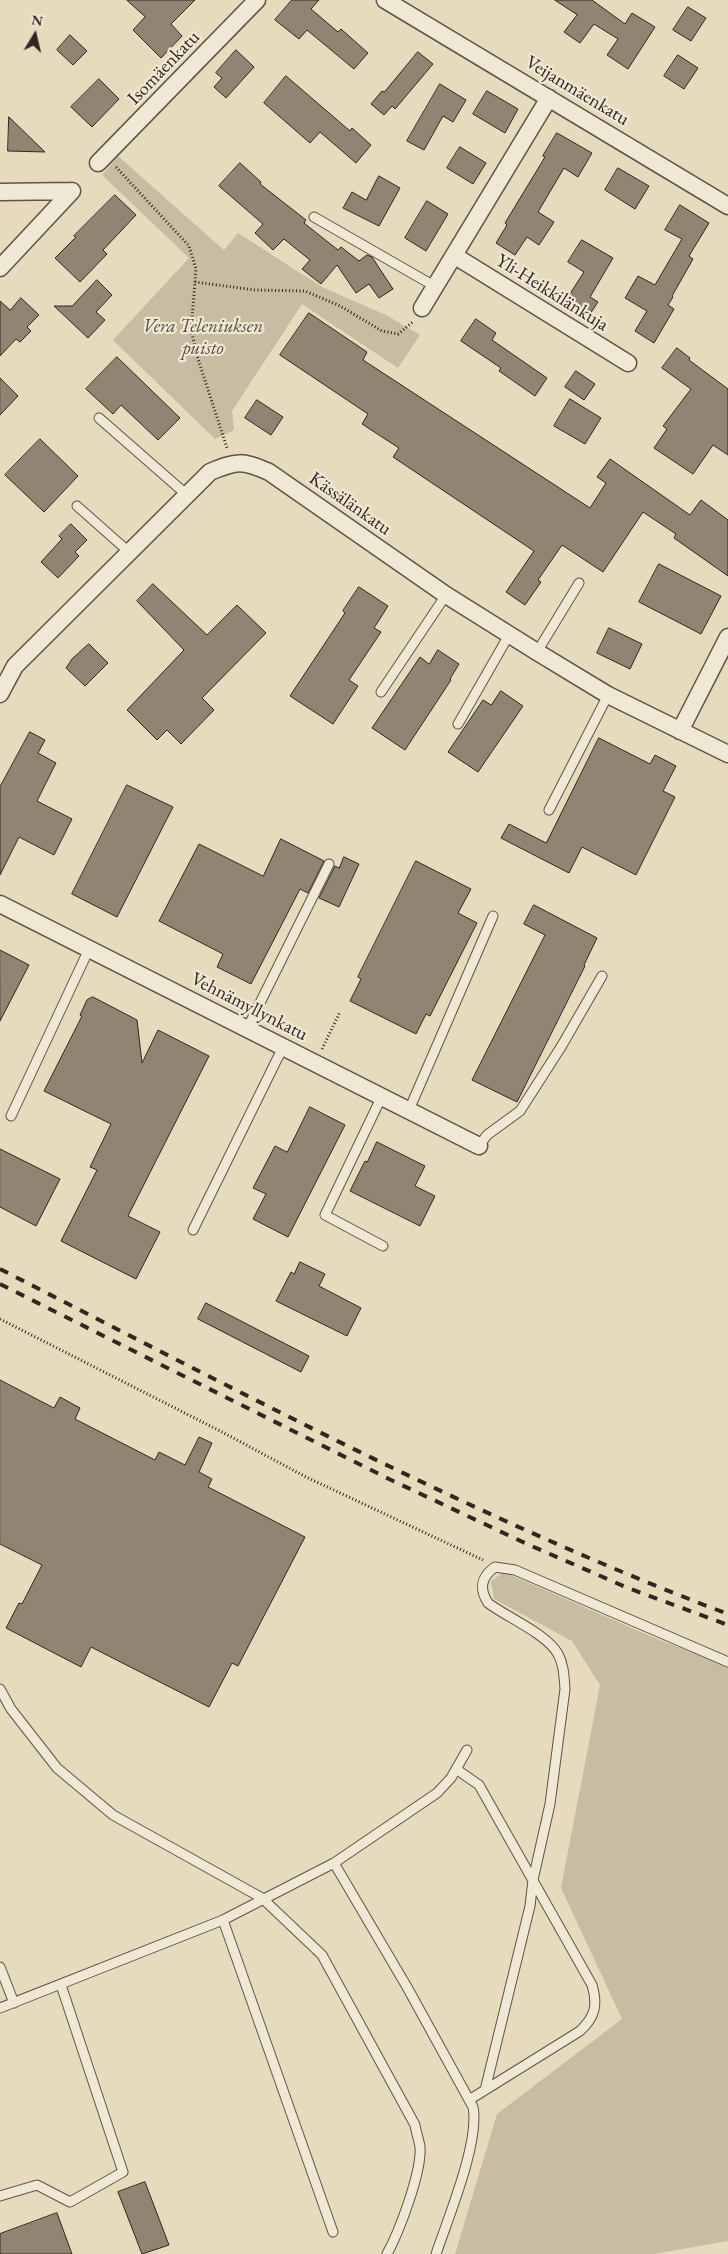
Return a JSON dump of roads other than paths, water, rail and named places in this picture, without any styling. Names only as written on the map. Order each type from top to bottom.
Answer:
[{"type":"street","name":"Isomäenkatu","points":[[102,159],[258,0]]},
{"type":"street","name":"Veijanmäenkatu","points":[[385,0],[403,5],[549,98],[728,206]]},
{"type":"street","points":[[422,308],[549,98]]},
{"type":"street","points":[[0,192],[72,191],[0,268]]},
{"type":"street","name":"Yli-Heikkilänkuja","points":[[455,256],[628,364]]},
{"type":"street","name":"Kässälänkatu","points":[[187,495],[210,472],[231,463],[249,463],[269,472],[446,595],[509,635],[608,695],[728,754]]},
{"type":"street","points":[[0,694],[15,666],[187,495]]},
{"type":"street","points":[[680,731],[728,638]]},
{"type":"street","name":"Vehnämyllynkatu","points":[[0,904],[479,1146]]},
{"type":"lane","points":[[314,217],[436,286]]},
{"type":"lane","points":[[99,418],[187,495]]},
{"type":"lane","points":[[77,506],[129,552]]},
{"type":"lane","points":[[537,652],[579,583]]},
{"type":"lane","points":[[381,692],[446,595]]},
{"type":"lane","points":[[458,724],[509,635]]},
{"type":"lane","points":[[549,810],[608,695]]},
{"type":"lane","points":[[247,1028],[329,864]]},
{"type":"lane","points":[[409,1110],[493,916]]},
{"type":"lane","points":[[11,1116],[89,949]]},
{"type":"lane","points":[[479,1146],[487,1135],[520,1111],[561,1047],[602,976]]},
{"type":"lane","points":[[193,1230],[283,1047]]},
{"type":"lane","points":[[382,1096],[325,1215],[383,1246]]},
{"type":"lane","points":[[485,2090],[530,1906],[532,1880],[550,1804],[565,1689],[564,1670],[558,1654],[548,1642],[488,1603],[483,1595],[482,1586],[484,1578],[495,1567],[515,1570],[728,1662]]},
{"type":"lane","points":[[0,1689],[11,1709],[57,1768],[113,1815],[262,1898],[322,1954],[415,2125],[420,2148],[419,2165],[406,2207],[387,2254]]},
{"type":"lane","points":[[0,2008],[223,1920],[262,1898],[334,1863],[437,1793],[456,1769],[467,1750]]},
{"type":"lane","points":[[456,1769],[480,1785],[592,1985],[596,2006],[589,2023],[580,2030],[469,2100]]},
{"type":"lane","points":[[334,1863],[408,1987],[474,2112],[474,2127],[468,2156],[436,2254]]},
{"type":"lane","points":[[223,1920],[333,2232]]},
{"type":"lane","points":[[0,1967],[14,2003]]},
{"type":"lane","points":[[0,2196],[37,2185],[70,2202],[123,2172],[61,1985]]},
{"type":"railway","points":[[0,1269],[359,1452],[542,1537],[634,1577],[728,1614]]},
{"type":"railway","points":[[0,1284],[389,1479],[527,1544],[628,1588],[728,1625]]},
{"type":"park label","name":"Vera Teleniuksen puisto","points":[[203,338]]}]
